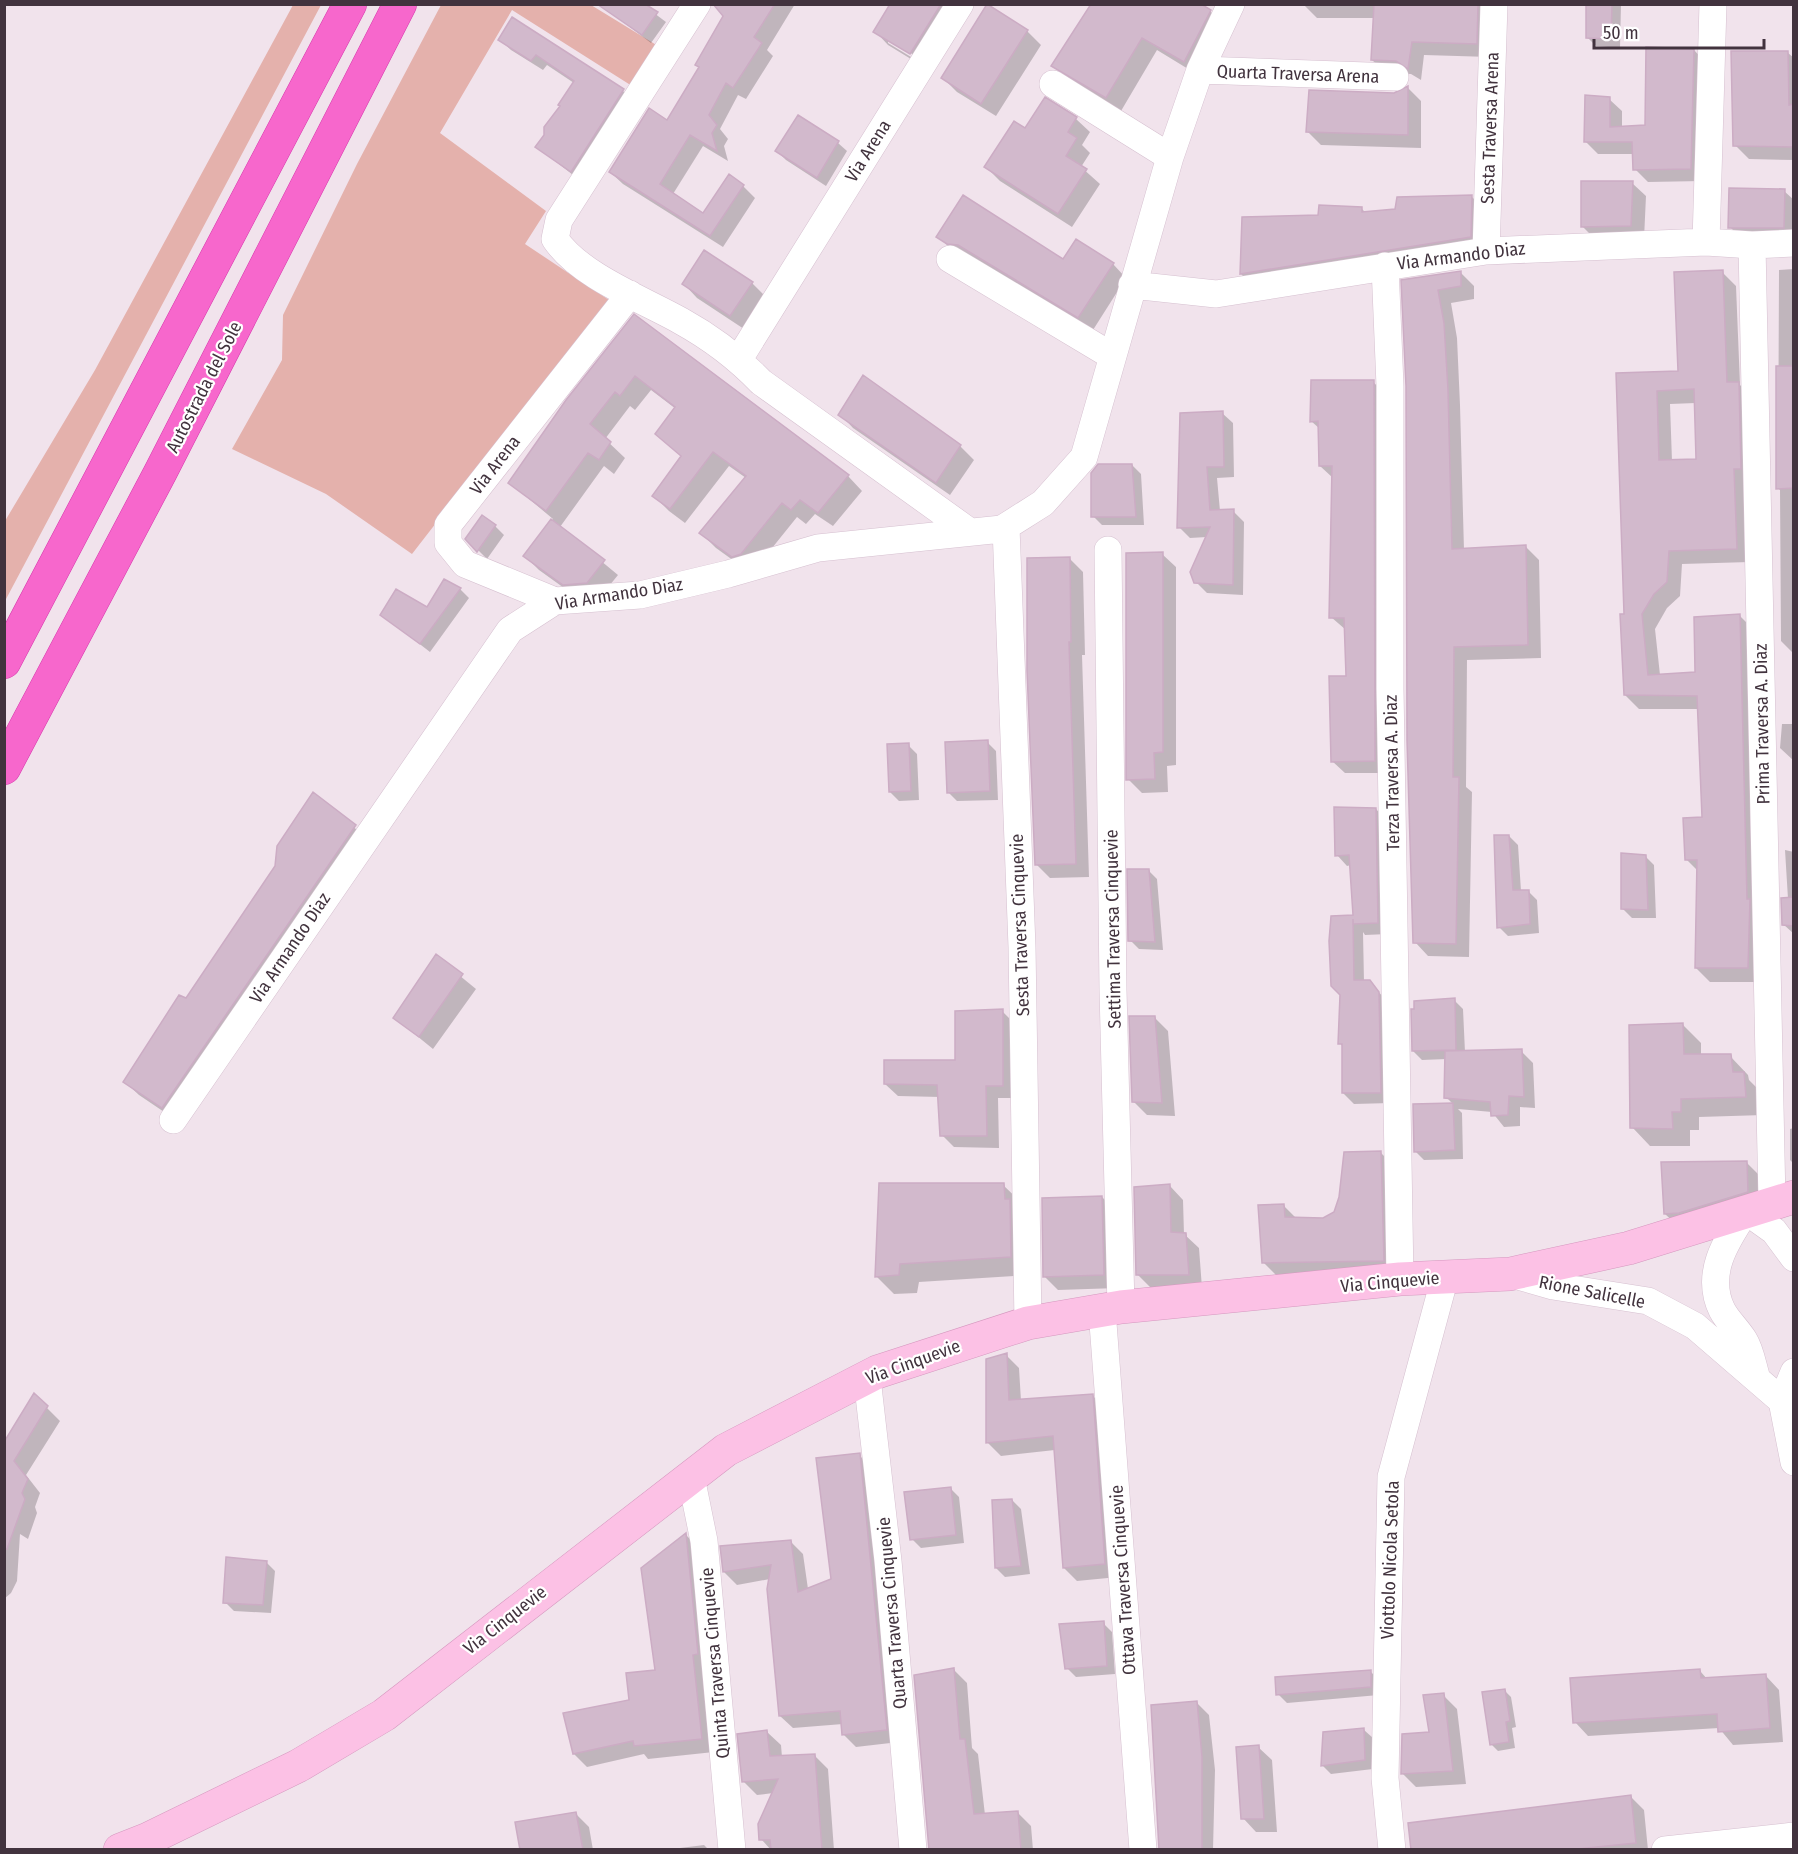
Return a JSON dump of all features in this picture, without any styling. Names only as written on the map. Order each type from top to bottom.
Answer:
[{"type":"highway","points":[[4,662],[350,4]]},
{"type":"highway","name":"Autostrada del Sole","points":[[4,768],[160,473],[400,4]]},
{"type":"highway","points":[[4,642],[114,454]]},
{"type":"highway","points":[[4,785],[56,669]]},
{"type":"street","points":[[697,4],[559,220],[555,239],[566,255],[630,294],[683,322],[738,359],[761,382],[970,532]]},
{"type":"street","name":"Via Arena","points":[[738,359],[960,4]]},
{"type":"street","name":"Quarta Traversa Arena","points":[[1232,4],[1200,70],[1395,77]]},
{"type":"street","name":"Sesta Traversa Arena","points":[[1486,251],[1494,4]]},
{"type":"street","points":[[1706,242],[1713,4]]},
{"type":"street","name":"Via Armando Diaz","points":[[172,1120],[510,630],[555,601],[640,595],[728,574],[818,548],[1006,527],[1043,503],[1084,457],[1170,157],[1200,70]]},
{"type":"street","points":[[1053,84],[1170,157]]},
{"type":"street","name":"Via Armando Diaz","points":[[1132,285],[1216,294],[1486,251],[1706,242],[1752,245],[1794,243]]},
{"type":"street","name":"Prima Traversa A. Diaz","points":[[1752,245],[1771,1203]]},
{"type":"street","points":[[951,259],[1112,356]]},
{"type":"street","name":"Terza Traversa A. Diaz","points":[[1385,266],[1390,386],[1390,688],[1400,1279]]},
{"type":"street","name":"Via Arena","points":[[555,601],[465,564],[448,543],[448,525],[630,294]]},
{"type":"street","name":"Sesta Traversa Cinquevie","points":[[1006,527],[1022,947],[1028,1323]]},
{"type":"street","name":"Settima Traversa Cinquevie","points":[[1108,550],[1113,990],[1112,1309]]},
{"type":"street","points":[[1771,1203],[1774,1231],[1794,1258]]},
{"type":"street","points":[[1757,1379],[1745,1341],[1722,1310],[1715,1285],[1717,1262],[1726,1241],[1771,1203]]},
{"type":"street","name":"Via Cinquevie","points":[[120,1850],[148,1839],[298,1766],[384,1715],[726,1450],[867,1378],[1028,1323],[1112,1309],[1400,1279],[1510,1274],[1629,1248],[1771,1203]]},
{"type":"street","name":"Rione Salicelle","points":[[1510,1274],[1553,1286],[1648,1301],[1695,1326],[1782,1401]]},
{"type":"street","name":"Viottolo Nicola Setola","points":[[1392,1850],[1385,1778],[1391,1477],[1445,1277]]},
{"type":"street","name":"Ottava Traversa Cinquevie","points":[[1112,1309],[1143,1850]]},
{"type":"street","points":[[1794,1372],[1782,1401],[1794,1462]]},
{"type":"street","name":"Quarta Traversa Cinquevie","points":[[867,1378],[888,1561],[913,1850]]},
{"type":"street","name":"Quinta Traversa Cinquevie","points":[[691,1477],[704,1542],[732,1850]]},
{"type":"street","points":[[1665,1850],[1794,1836]]},
{"type":"shaded area","points":[[293,5],[321,5],[5,601],[5,521],[95,370]]},
{"type":"shaded area","points":[[441,5],[591,5],[658,46],[632,86],[512,10],[440,133],[546,211],[525,244],[609,300],[412,554],[326,494],[232,449],[282,360],[283,315],[357,164]]},
{"type":"building","points":[[597,4],[645,4],[658,12],[642,35]]},
{"type":"building","points":[[713,4],[775,4],[754,37],[762,43],[733,88],[726,83],[709,115],[717,125],[712,133],[717,151],[690,135],[660,184],[703,213],[729,174],[744,185],[710,236],[609,172],[649,108],[667,120],[699,67],[695,65],[723,16]]},
{"type":"building","points":[[890,4],[941,4],[910,54],[873,32]]},
{"type":"building","points":[[987,4],[1028,30],[981,104],[941,78]]},
{"type":"building","points":[[1091,4],[1201,4],[1211,10],[1184,62],[1142,38],[1106,98],[1051,66]]},
{"type":"building","points":[[1374,4],[1478,4],[1477,44],[1412,42],[1408,69],[1396,61],[1371,60]]},
{"type":"building","points":[[1586,4],[1612,4],[1611,39],[1586,38]]},
{"type":"building","points":[[512,17],[624,89],[571,172],[535,147],[544,135],[544,127],[560,106],[558,105],[574,81],[536,55],[531,61],[498,40]]},
{"type":"building","points":[[1646,47],[1694,49],[1691,169],[1633,170],[1632,142],[1584,142],[1585,95],[1610,97],[1610,127],[1645,125]]},
{"type":"building","points":[[1731,51],[1788,51],[1789,105],[1794,104],[1794,147],[1733,146]]},
{"type":"building","points":[[1408,86],[1408,135],[1306,132],[1309,90],[1394,93]]},
{"type":"building","points":[[1045,97],[1077,117],[1068,132],[1077,138],[1066,156],[1087,169],[1058,214],[984,167],[1014,121],[1025,128]]},
{"type":"building","points":[[798,115],[839,141],[817,178],[775,151]]},
{"type":"building","points":[[1581,181],[1633,181],[1631,226],[1581,227]]},
{"type":"building","points":[[1729,188],[1785,189],[1784,228],[1728,228]]},
{"type":"building","points":[[963,195],[1063,259],[1076,239],[1114,263],[1078,318],[958,245],[947,244],[936,237]]},
{"type":"building","points":[[1472,195],[1471,237],[1240,274],[1242,217],[1318,215],[1319,205],[1362,207],[1362,212],[1395,209],[1397,197]]},
{"type":"building","points":[[704,250],[753,282],[730,316],[682,284]]},
{"type":"building","points":[[1723,270],[1727,382],[1739,382],[1741,469],[1734,469],[1737,549],[1669,551],[1667,582],[1654,594],[1642,614],[1648,675],[1695,672],[1694,617],[1740,614],[1747,899],[1750,899],[1748,968],[1695,968],[1697,860],[1685,860],[1683,818],[1702,817],[1697,696],[1624,695],[1620,614],[1624,614],[1616,373],[1678,371],[1674,272]],"holes":[[[1694,389],[1696,459],[1659,460],[1657,391]]]},
{"type":"building","points":[[1461,271],[1461,286],[1438,290],[1444,323],[1448,390],[1452,549],[1526,545],[1528,645],[1454,647],[1453,777],[1459,777],[1456,944],[1413,943],[1407,740],[1406,386],[1401,280]]},
{"type":"building","points":[[634,314],[849,475],[818,513],[800,500],[791,510],[782,503],[741,554],[732,557],[699,533],[746,476],[713,452],[670,509],[652,496],[681,456],[655,434],[675,407],[635,376],[620,396],[615,392],[590,424],[611,442],[599,460],[588,453],[546,511],[508,483],[566,400]]},
{"type":"building","points":[[1776,366],[1794,366],[1794,488],[1776,489]]},
{"type":"building","points":[[863,375],[961,445],[936,483],[838,415]]},
{"type":"building","points":[[1311,380],[1374,380],[1375,761],[1331,762],[1329,676],[1346,676],[1344,618],[1329,618],[1332,466],[1319,466],[1318,421],[1310,422]]},
{"type":"building","points":[[1223,411],[1224,467],[1207,467],[1210,510],[1234,509],[1233,585],[1194,583],[1190,572],[1210,527],[1177,528],[1180,413]]},
{"type":"building","points":[[1098,464],[1132,464],[1136,517],[1091,517],[1091,473]]},
{"type":"building","points":[[482,515],[496,525],[477,552],[465,539]]},
{"type":"building","points":[[551,519],[605,560],[587,583],[563,585],[523,556]]},
{"type":"building","points":[[1163,552],[1163,752],[1154,753],[1155,779],[1126,780],[1126,553]]},
{"type":"building","points":[[1070,557],[1071,642],[1069,642],[1076,864],[1035,865],[1027,670],[1027,558]]},
{"type":"building","points":[[444,579],[461,588],[420,644],[380,615],[396,589],[427,607]]},
{"type":"building","points":[[988,740],[990,791],[947,793],[945,742]]},
{"type":"building","points":[[909,743],[911,791],[889,792],[887,744]]},
{"type":"building","points":[[313,792],[356,825],[162,1108],[123,1082],[179,995],[186,998],[275,866],[277,846]]},
{"type":"building","points":[[1334,807],[1376,808],[1378,923],[1353,924],[1354,980],[1370,980],[1379,992],[1381,1093],[1342,1093],[1342,1044],[1338,1044],[1340,995],[1331,986],[1329,941],[1331,916],[1353,915],[1349,855],[1335,856]]},
{"type":"building","points":[[1494,835],[1509,835],[1513,890],[1529,890],[1530,924],[1497,928]]},
{"type":"building","points":[[1621,853],[1646,855],[1648,910],[1621,909]]},
{"type":"building","points":[[1127,869],[1149,869],[1155,942],[1128,941]]},
{"type":"building","points":[[1794,897],[1794,926],[1782,925],[1781,898]]},
{"type":"building","points":[[436,954],[463,974],[419,1037],[393,1018]]},
{"type":"building","points":[[1455,998],[1456,1050],[1412,1051],[1411,1009],[1414,1009],[1414,1001]]},
{"type":"building","points":[[1003,1009],[1003,1086],[986,1086],[987,1136],[940,1136],[937,1085],[884,1084],[884,1060],[955,1060],[955,1011]]},
{"type":"building","points":[[1129,1016],[1155,1016],[1162,1103],[1132,1102]]},
{"type":"building","points":[[1683,1023],[1684,1054],[1731,1054],[1733,1072],[1744,1072],[1746,1097],[1681,1099],[1681,1112],[1672,1112],[1673,1129],[1630,1128],[1629,1025]]},
{"type":"building","points":[[1522,1049],[1524,1097],[1509,1096],[1508,1115],[1491,1116],[1490,1102],[1444,1098],[1445,1051]]},
{"type":"building","points":[[1453,1103],[1455,1150],[1414,1152],[1413,1104]]},
{"type":"building","points":[[1381,1151],[1384,1261],[1262,1263],[1258,1205],[1284,1204],[1285,1217],[1323,1218],[1334,1212],[1339,1197],[1344,1152]]},
{"type":"building","points":[[1747,1161],[1748,1192],[1679,1213],[1664,1214],[1661,1162]]},
{"type":"building","points":[[879,1183],[1004,1183],[1005,1199],[1010,1199],[1011,1257],[900,1264],[899,1275],[875,1277]]},
{"type":"building","points":[[1170,1184],[1171,1232],[1186,1233],[1189,1275],[1136,1275],[1134,1187]]},
{"type":"building","points":[[1102,1196],[1104,1275],[1043,1277],[1042,1198]]},
{"type":"building","points":[[1007,1353],[1009,1400],[1093,1394],[1105,1564],[1063,1568],[1053,1436],[986,1443],[986,1359]]},
{"type":"building","points":[[34,1393],[48,1406],[14,1461],[28,1479],[22,1493],[25,1499],[7,1549],[4,1549],[4,1442]]},
{"type":"building","points":[[860,1453],[887,1730],[842,1735],[840,1711],[779,1716],[767,1589],[771,1565],[723,1572],[720,1546],[791,1540],[798,1592],[831,1579],[816,1458]]},
{"type":"building","points":[[951,1487],[956,1535],[910,1540],[904,1492]]},
{"type":"building","points":[[1012,1499],[1021,1566],[995,1568],[992,1500]]},
{"type":"building","points":[[686,1533],[698,1654],[693,1655],[702,1739],[634,1746],[633,1741],[573,1754],[563,1713],[629,1700],[626,1673],[655,1670],[641,1568]]},
{"type":"building","points":[[226,1557],[267,1561],[263,1605],[223,1603]]},
{"type":"building","points":[[1104,1621],[1107,1666],[1065,1669],[1059,1624]]},
{"type":"building","points":[[954,1668],[960,1739],[965,1739],[974,1814],[1018,1811],[1021,1850],[929,1850],[914,1675]]},
{"type":"building","points":[[1700,1669],[1701,1678],[1766,1674],[1770,1728],[1718,1732],[1717,1714],[1573,1723],[1570,1678]]},
{"type":"building","points":[[1371,1670],[1371,1687],[1276,1695],[1275,1677]]},
{"type":"building","points":[[1505,1689],[1510,1721],[1506,1722],[1509,1742],[1490,1745],[1482,1692]]},
{"type":"building","points":[[1444,1693],[1453,1771],[1401,1774],[1402,1734],[1429,1732],[1423,1695]]},
{"type":"building","points":[[1197,1701],[1202,1757],[1202,1850],[1159,1850],[1151,1705]]},
{"type":"building","points":[[1364,1728],[1365,1760],[1321,1766],[1323,1732]]},
{"type":"building","points":[[767,1730],[770,1756],[815,1754],[822,1850],[771,1850],[770,1840],[759,1840],[758,1824],[778,1779],[742,1782],[737,1734]]},
{"type":"building","points":[[1259,1745],[1264,1819],[1241,1819],[1236,1747]]},
{"type":"building","points":[[1631,1795],[1636,1843],[1567,1850],[1411,1850],[1408,1823]]},
{"type":"building","points":[[576,1812],[583,1850],[520,1850],[515,1822]]}]
